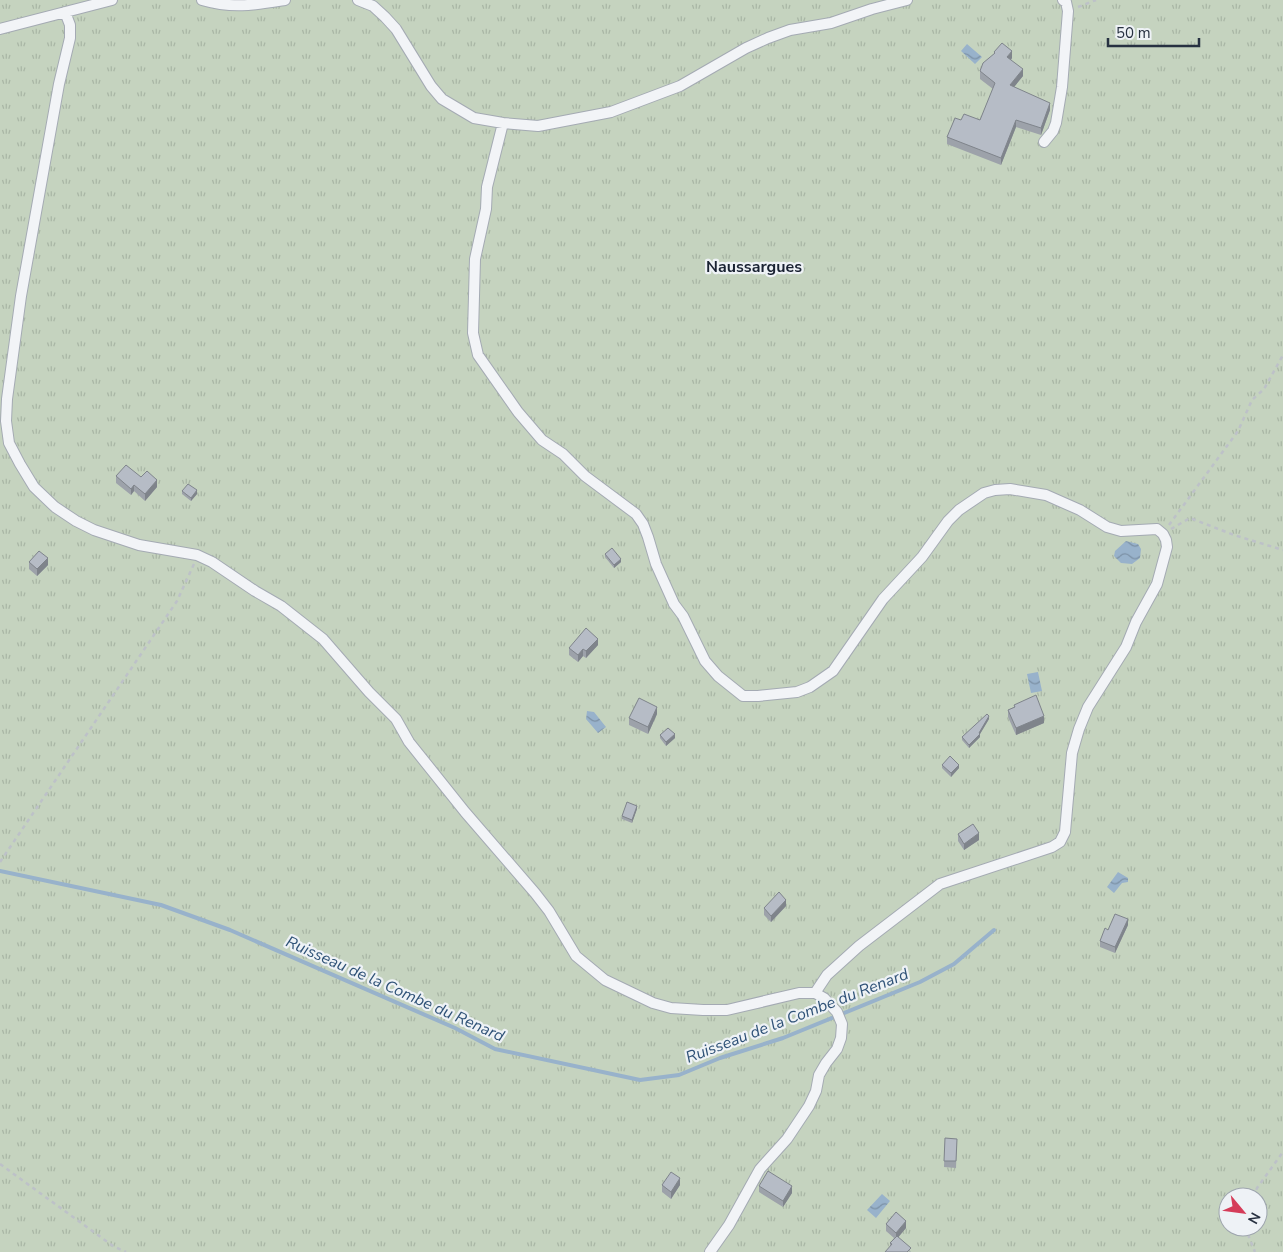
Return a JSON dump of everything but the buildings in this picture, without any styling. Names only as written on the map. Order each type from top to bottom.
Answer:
[{"type":"street","points":[[0,29],[112,0]]},
{"type":"street","points":[[204,0],[232,6],[249,6],[284,0]]},
{"type":"street","points":[[358,0],[373,6],[396,29],[431,86],[442,99],[474,118],[538,126],[610,112],[680,86],[746,48],[768,38],[790,30],[831,23],[872,9],[907,0]]},
{"type":"street","points":[[1044,142],[1053,131],[1056,123],[1062,87],[1068,11],[1066,2],[1063,0]]},
{"type":"street","points":[[65,12],[70,25],[70,38],[59,84],[21,296],[7,399],[6,421],[9,443],[34,487],[55,507],[76,521],[94,530],[139,545],[198,555],[281,606],[323,639],[369,692],[396,719],[409,742],[459,804],[536,893],[576,956],[605,980],[652,1003],[671,1008],[727,1010],[799,993],[815,993],[824,998],[837,1012],[842,1024],[841,1038],[837,1050],[819,1075],[816,1091],[809,1106],[787,1139],[760,1169],[729,1226],[710,1252]]},
{"type":"street","points":[[503,123],[487,187],[486,209],[475,259],[473,333],[478,354],[518,412],[537,434],[563,454],[585,476],[636,514],[643,524],[656,564],[674,604],[683,616],[705,661],[724,681],[743,696],[797,692],[810,687],[833,671],[883,599],[922,557],[948,521],[984,493],[1010,489],[1046,495],[1080,510],[1107,527],[1120,531],[1157,529],[1166,540],[1157,584],[1136,622],[1126,647],[1088,707],[1079,729],[1072,753],[1063,838],[1052,847],[940,884],[859,946],[827,975],[815,993]]},
{"type":"path","points":[[1068,11],[1096,0]]},
{"type":"path","points":[[1163,534],[1238,431],[1252,400],[1264,389],[1283,355]]},
{"type":"path","points":[[1163,534],[1190,518],[1283,550]]},
{"type":"path","points":[[0,862],[177,601],[198,555]]},
{"type":"path","points":[[1258,1187],[1283,1152]]},
{"type":"path","points":[[0,1164],[113,1246],[126,1252]]},
{"type":"path","points":[[1249,1237],[1256,1252]]},
{"type":"green space","points":[[0,0],[1283,0],[1283,1252],[0,1252]]},
{"type":"water","points":[[967,44],[982,57],[975,64],[961,51]]},
{"type":"water","points":[[1126,541],[1138,544],[1141,549],[1140,558],[1132,564],[1121,563],[1114,556],[1115,551]]},
{"type":"water","points":[[1038,672],[1042,691],[1031,693],[1027,674]]},
{"type":"water","points":[[587,711],[594,712],[606,727],[598,733],[586,719]]},
{"type":"water","points":[[1118,872],[1128,878],[1128,882],[1122,883],[1114,893],[1107,887]]},
{"type":"water","points":[[882,1194],[890,1201],[876,1218],[867,1210]]},
{"type":"waterway","name":"Ruisseau de la Combe du Renard","points":[[0,871],[161,905],[230,930],[455,1028],[495,1049],[640,1080],[679,1075],[720,1058],[783,1038],[920,982],[954,964],[994,930]]},
{"type":"district","name":"Naussargues","points":[[754,267]]}]
